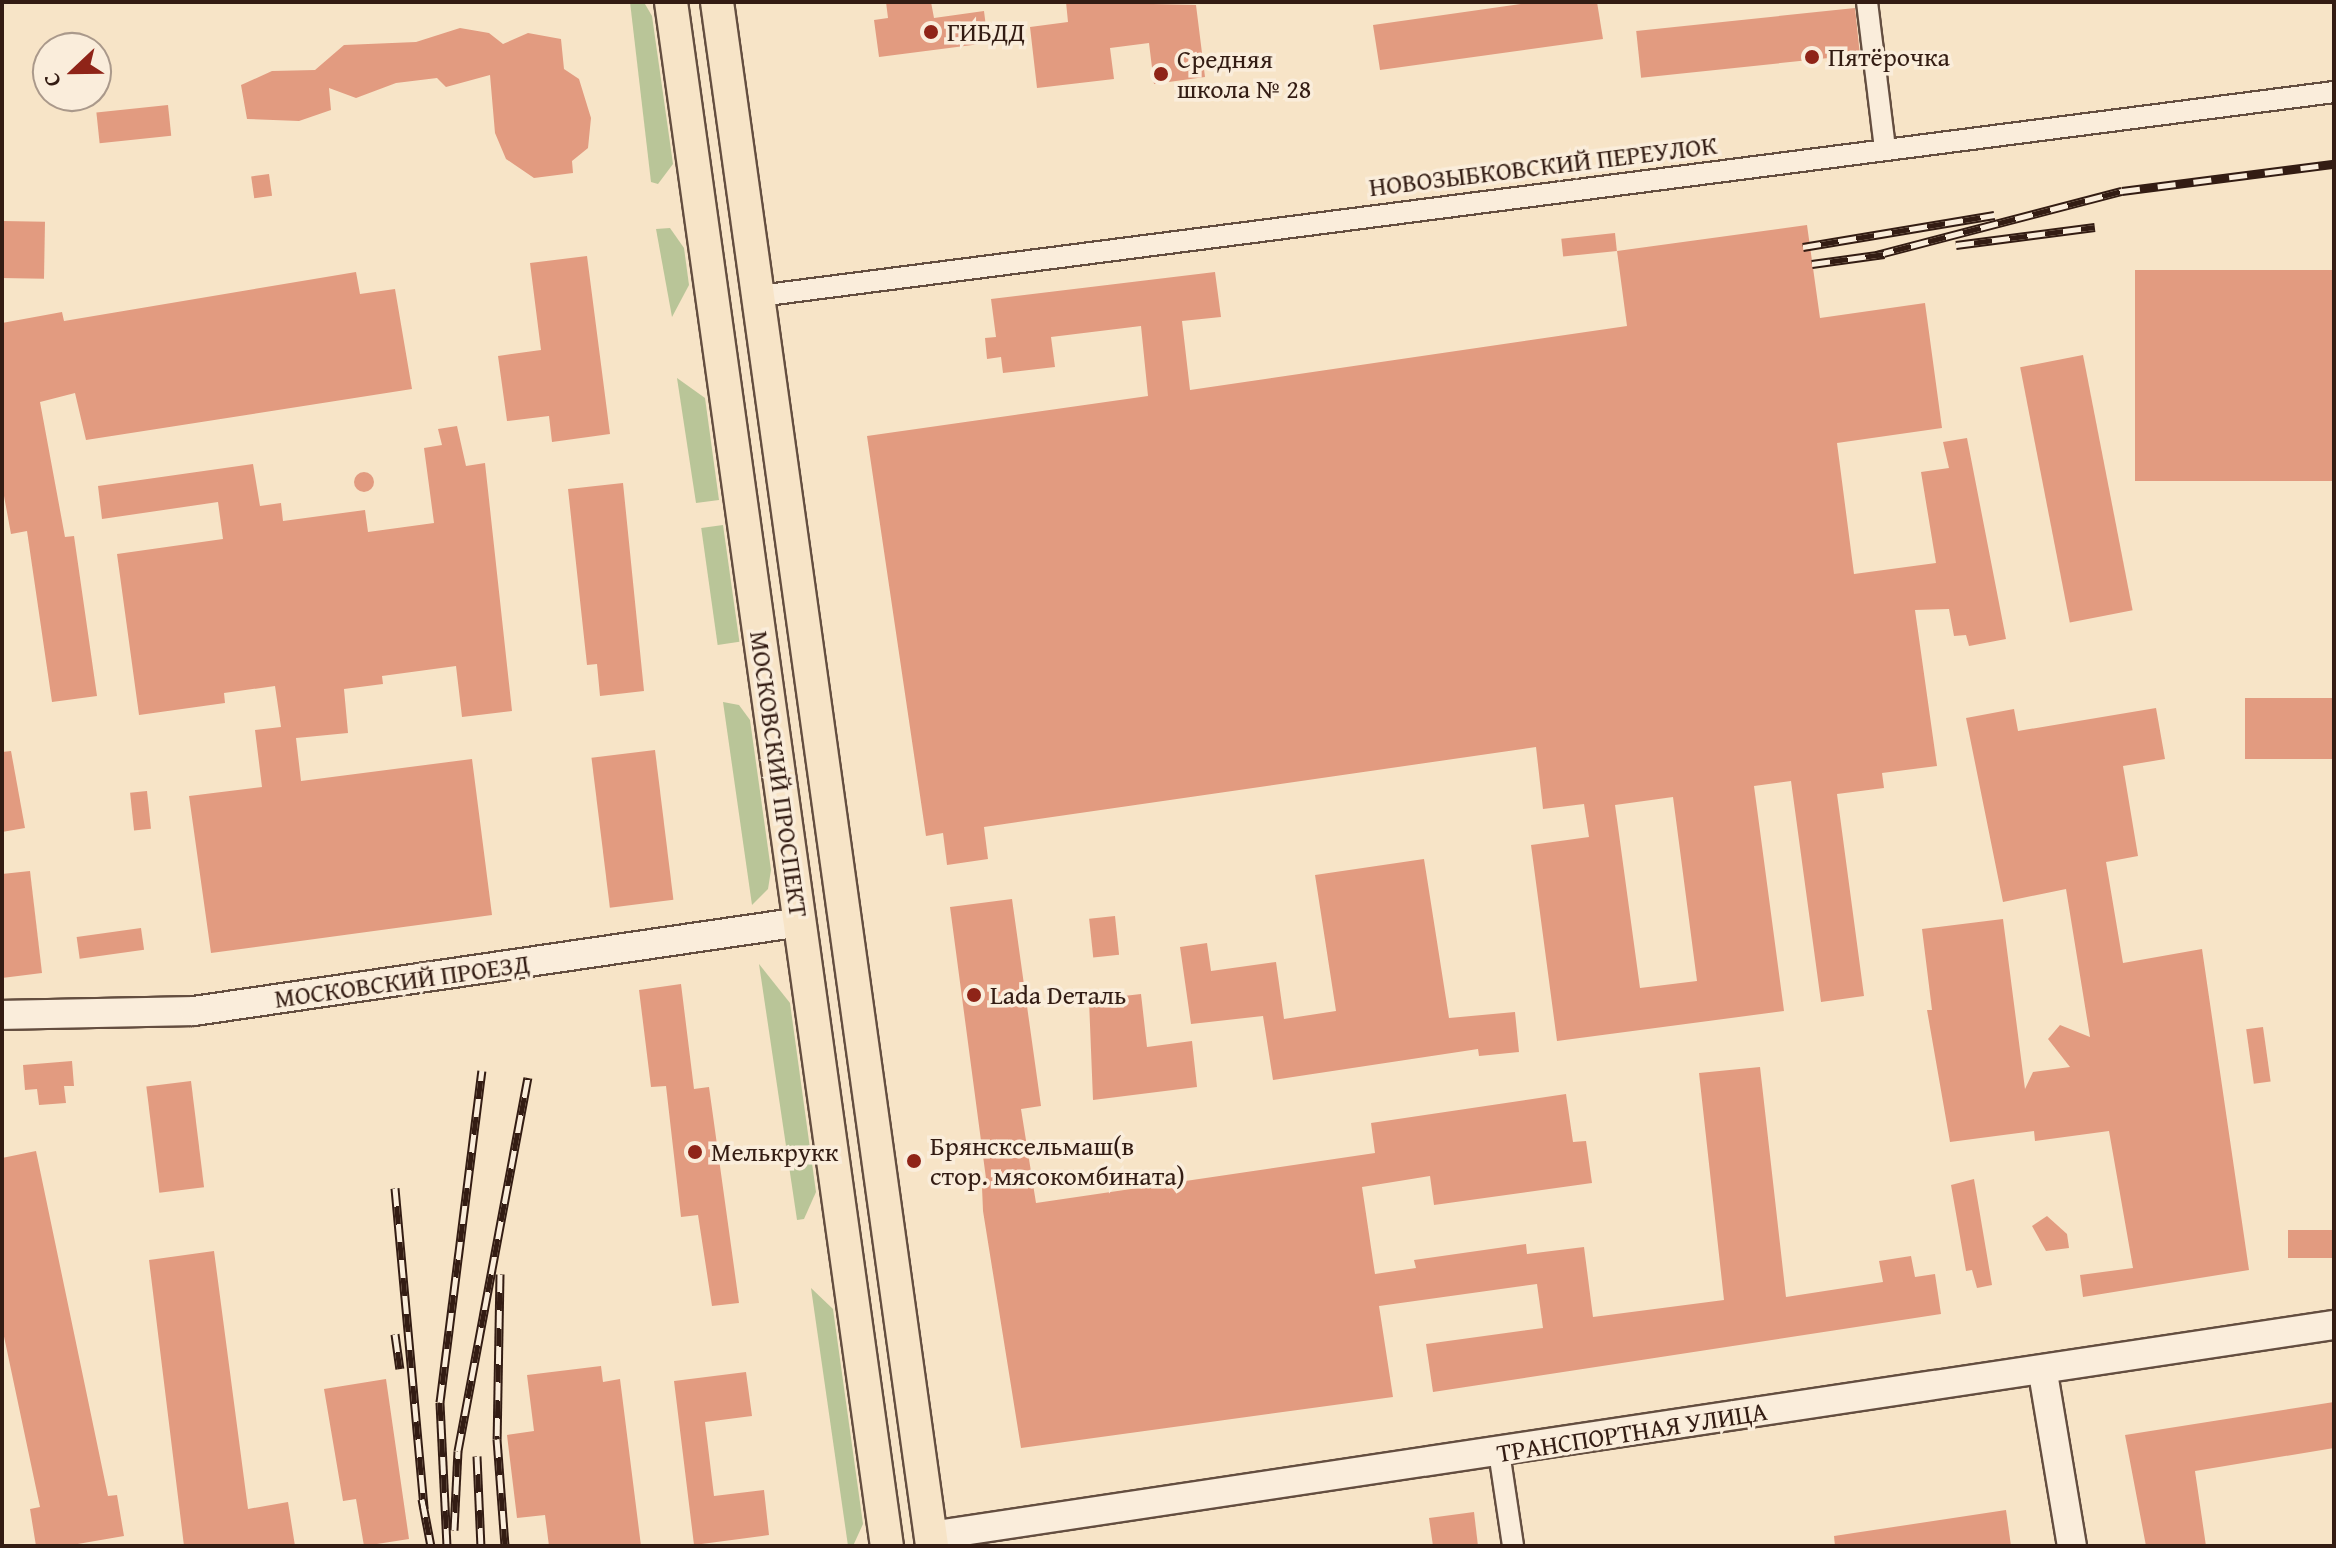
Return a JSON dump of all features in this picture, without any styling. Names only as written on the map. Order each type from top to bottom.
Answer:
[{"type":"main road","name":"МОСКОВСКИЙ ПРОСПЕКТ","points":[[671,2],[886,1544]]},
{"type":"main road","name":"МОСКОВСКИЙ ПРОСПЕКТ","points":[[717,2],[931,1541]]},
{"type":"main road","points":[[713,303],[759,296]]},
{"type":"main road","points":[[886,1544],[931,1541]]},
{"type":"street","points":[[1867,2],[1885,149]]},
{"type":"street","name":"НОВОЗЫБКОВСКИЙ ПЕРЕУЛОК","points":[[759,296],[2334,92]]},
{"type":"street","name":"МОСКОВСКИЙ ПРОЕЗД","points":[[2,1015],[194,1011],[801,922]]},
{"type":"street","name":"ТРАНСПОРТНАЯ УЛИЦА","points":[[931,1541],[1499,1452],[2043,1373],[2334,1325]]},
{"type":"street","points":[[2043,1373],[2072,1546]]},
{"type":"street","points":[[1499,1452],[1513,1546]]},
{"type":"green space","points":[[630,2],[645,4],[652,16],[673,164],[658,184],[651,182]]},
{"type":"green space","points":[[670,228],[684,248],[689,285],[672,317],[656,229]]},
{"type":"green space","points":[[677,378],[705,398],[719,500],[696,503]]},
{"type":"green space","points":[[723,525],[739,642],[718,645],[701,528]]},
{"type":"green space","points":[[723,702],[739,705],[750,720],[771,870],[768,889],[752,905]]},
{"type":"green space","points":[[759,964],[790,1003],[816,1192],[804,1219],[797,1220]]},
{"type":"green space","points":[[811,1288],[833,1309],[863,1524],[853,1546],[848,1546]]},
{"type":"building","name":"ГИБДД","points":[[886,2],[931,2],[934,18],[984,11],[988,43],[879,57],[874,20],[888,18]]},
{"type":"building","points":[[1066,2],[1196,5],[1205,77],[1154,84],[1149,43],[1110,48],[1114,79],[1037,88],[1030,27],[1068,22]]},
{"type":"building","points":[[1535,2],[1597,2],[1603,39],[1380,70],[1373,25]]},
{"type":"building","points":[[1855,8],[1860,55],[1641,78],[1636,31]]},
{"type":"building","points":[[460,28],[489,33],[503,44],[528,33],[561,39],[564,69],[579,79],[591,118],[588,148],[572,161],[573,173],[534,178],[506,159],[495,133],[490,75],[446,87],[437,78],[396,83],[356,98],[329,88],[331,110],[299,121],[247,119],[241,85],[272,71],[315,70],[344,45],[416,42]]},
{"type":"building","points":[[168,105],[171,136],[100,143],[96,113]]},
{"type":"building","points":[[269,174],[272,196],[254,198],[251,177]]},
{"type":"building","points":[[2,221],[45,222],[44,279],[2,278]]},
{"type":"building","points":[[1807,225],[1820,318],[1925,303],[1942,428],[1837,443],[1854,574],[1936,563],[1921,472],[1949,468],[1943,442],[1967,438],[2006,639],[1969,646],[1966,635],[1954,636],[1949,609],[1915,610],[1937,766],[1882,773],[1884,788],[1837,794],[1864,996],[1821,1002],[1791,781],[1754,786],[1784,1011],[1557,1041],[1531,845],[1589,837],[1584,804],[1543,809],[1536,747],[984,827],[988,859],[947,865],[943,833],[926,836],[867,436],[1148,396],[1141,326],[1051,337],[1055,367],[1003,373],[1001,357],[987,359],[985,338],[996,337],[991,299],[1215,272],[1221,317],[1182,321],[1190,390],[1627,326],[1617,251]],"holes":[[[1673,797],[1697,981],[1640,988],[1615,805]]]},
{"type":"building","points":[[1615,233],[1617,251],[1563,257],[1561,239]]},
{"type":"building","points":[[587,256],[610,434],[552,442],[549,416],[507,421],[498,356],[541,350],[530,263]]},
{"type":"building","points":[[2135,270],[2334,270],[2334,481],[2135,481]]},
{"type":"building","points":[[356,272],[360,294],[395,289],[412,389],[86,440],[75,393],[40,402],[65,537],[74,536],[97,696],[52,702],[27,531],[11,534],[2,485],[2,323],[62,312],[64,321]]},
{"type":"building","points":[[2083,355],[2133,610],[2070,622],[2020,367]]},
{"type":"building","points":[[457,426],[466,466],[485,463],[512,711],[462,717],[456,666],[382,676],[383,684],[344,689],[348,733],[296,738],[301,781],[472,759],[492,915],[211,953],[189,796],[262,787],[255,730],[281,727],[275,686],[224,693],[225,703],[139,715],[117,554],[223,539],[218,502],[102,519],[98,486],[253,464],[260,506],[281,503],[283,521],[365,510],[368,532],[434,523],[424,448],[442,445],[438,429]]},
{"type":"building","points":[[364,472],[371,475],[374,482],[371,489],[364,492],[357,489],[354,482],[357,475]]},
{"type":"building","points":[[623,483],[644,691],[600,696],[597,664],[587,665],[568,489]]},
{"type":"building","points":[[2245,698],[2334,698],[2334,759],[2245,759]]},
{"type":"building","points":[[2156,708],[2165,759],[2123,766],[2138,856],[2106,862],[2123,963],[2202,949],[2249,1270],[2083,1297],[2080,1275],[2133,1268],[2109,1131],[2035,1141],[2034,1131],[1950,1142],[1927,1010],[1932,1010],[1922,929],[2003,919],[2025,1089],[2033,1072],[2070,1067],[2048,1039],[2060,1025],[2090,1037],[2066,889],[2003,902],[1966,718],[2014,709],[2018,731]]},
{"type":"building","points":[[655,750],[673,900],[610,908],[591,758]]},
{"type":"building","points":[[11,751],[25,828],[2,832],[2,752]]},
{"type":"building","points":[[147,791],[151,829],[134,831],[130,793]]},
{"type":"building","points":[[1424,859],[1449,1018],[1515,1012],[1519,1052],[1479,1056],[1478,1049],[1273,1080],[1263,1016],[1191,1024],[1180,947],[1207,943],[1211,971],[1276,962],[1284,1019],[1336,1011],[1315,875]]},
{"type":"building","points":[[30,871],[42,973],[2,978],[2,874]]},
{"type":"building","points":[[1012,899],[1041,1106],[1021,1109],[1036,1203],[1375,1153],[1371,1123],[1566,1094],[1573,1142],[1586,1141],[1592,1183],[1434,1205],[1430,1176],[1362,1187],[1375,1274],[1416,1268],[1414,1260],[1526,1244],[1527,1254],[1584,1247],[1593,1317],[1724,1300],[1699,1073],[1760,1067],[1786,1297],[1883,1282],[1879,1261],[1911,1256],[1915,1277],[1935,1274],[1941,1314],[1433,1392],[1426,1344],[1543,1328],[1537,1284],[1379,1306],[1393,1397],[1021,1448],[983,1211],[982,1187],[987,1186],[950,907]]},
{"type":"building","points":[[1115,916],[1119,955],[1093,958],[1089,919]]},
{"type":"building","points":[[141,928],[144,950],[80,959],[77,937]]},
{"type":"building","points":[[681,984],[694,1089],[709,1087],[739,1303],[712,1306],[698,1215],[681,1217],[666,1086],[651,1087],[639,990]]},
{"type":"building","points":[[1141,994],[1147,1047],[1192,1041],[1197,1087],[1093,1100],[1089,1000]]},
{"type":"building","points":[[2263,1027],[2271,1081],[2254,1084],[2246,1029]]},
{"type":"building","points":[[72,1061],[74,1086],[64,1086],[66,1103],[39,1105],[37,1089],[25,1090],[23,1065]]},
{"type":"building","points":[[191,1081],[204,1187],[159,1193],[146,1086]]},
{"type":"building","points":[[36,1151],[108,1496],[117,1495],[124,1536],[66,1546],[36,1546],[30,1509],[40,1507],[2,1327],[2,1158]]},
{"type":"building","points":[[1974,1179],[1992,1285],[1977,1288],[1972,1270],[1966,1271],[1951,1185]]},
{"type":"building","points":[[2047,1216],[2067,1234],[2069,1248],[2046,1251],[2032,1226]]},
{"type":"building","points":[[2288,1230],[2334,1230],[2334,1258],[2288,1258]]},
{"type":"building","points":[[214,1251],[248,1509],[288,1502],[295,1546],[184,1546],[149,1260]]},
{"type":"building","points":[[601,1366],[603,1382],[620,1379],[641,1546],[549,1546],[545,1515],[517,1518],[507,1435],[534,1431],[527,1375]]},
{"type":"building","points":[[746,1372],[752,1416],[705,1422],[714,1496],[764,1490],[769,1535],[694,1545],[674,1381]]},
{"type":"building","points":[[386,1379],[409,1539],[364,1546],[356,1499],[343,1501],[324,1389]]},
{"type":"building","points":[[2334,1402],[2334,1448],[2195,1471],[2206,1546],[2146,1546],[2125,1435]]},
{"type":"building","points":[[2006,1510],[2011,1546],[1835,1546],[1834,1536]]},
{"type":"building","points":[[1474,1512],[1478,1546],[1433,1546],[1429,1518]]},
{"type":"railway","points":[[1876,255],[2122,191],[2334,164]]},
{"type":"railway","points":[[1803,247],[1994,215]]},
{"type":"railway","points":[[1956,245],[2095,227]]},
{"type":"railway","points":[[1812,264],[1884,254]]},
{"type":"railway","points":[[447,1546],[440,1402],[482,1071]]},
{"type":"railway","points":[[454,1530],[458,1451],[528,1078]]},
{"type":"railway","points":[[395,1188],[424,1509]]},
{"type":"railway","points":[[500,1274],[497,1439],[505,1546]]},
{"type":"railway","points":[[395,1334],[400,1369]]},
{"type":"railway","points":[[477,1456],[481,1546]]},
{"type":"railway","points":[[422,1499],[431,1546]]},
{"type":"place","name":"ГИБДД","points":[[931,32]]},
{"type":"place","name":"Пятёрочка","points":[[1812,57]]},
{"type":"place","name":"Средняя школа № 28","points":[[1161,74]]},
{"type":"place","name":"Lada Dеталь","points":[[974,995]]},
{"type":"place","name":"Мелькрукк","points":[[695,1152]]},
{"type":"place","name":"Брянсксельмаш(в стор. мясокомбината)","points":[[914,1161]]}]
